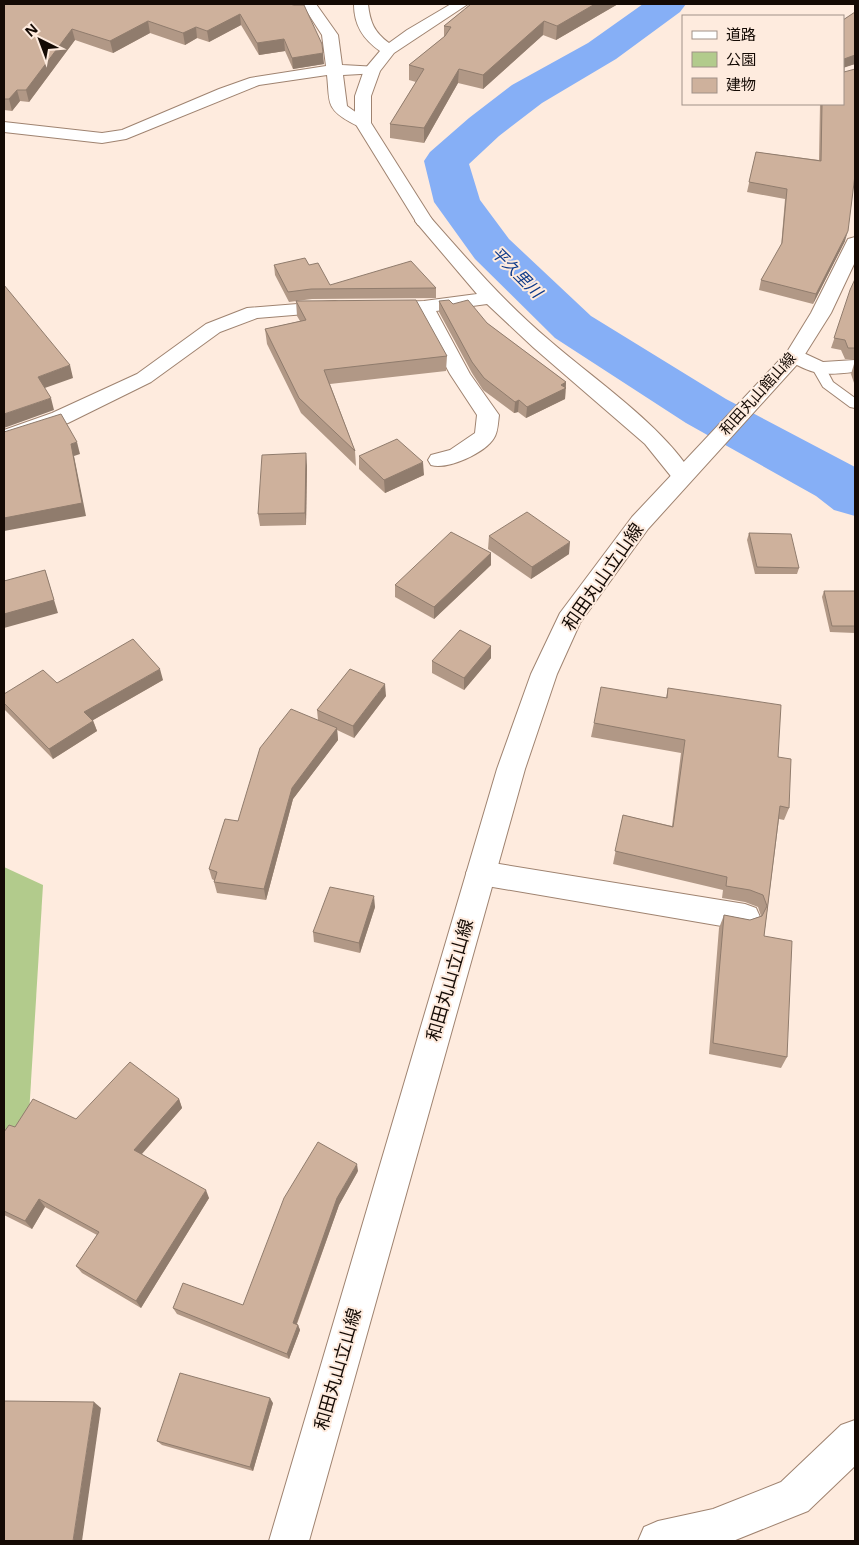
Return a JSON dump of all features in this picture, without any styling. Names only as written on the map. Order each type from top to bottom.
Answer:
[{"type":"street","points":[[309,4],[330,36],[339,106],[342,111],[363,123],[424,220],[491,298],[541,344],[689,468]]},
{"type":"street","points":[[361,4],[362,25],[378,43],[388,50]]},
{"type":"street","points":[[363,123],[364,96],[372,70],[388,50],[412,33],[461,4]]},
{"type":"street","points":[[4,127],[102,138],[126,134],[225,92],[256,81],[335,70],[372,70]]},
{"type":"street","name":"和田丸山館山線","points":[[689,468],[792,359],[821,313],[855,242]]},
{"type":"street","points":[[4,437],[60,418],[144,378],[213,328],[254,312],[312,307],[424,306],[491,298]]},
{"type":"street","points":[[424,306],[460,374],[488,415],[485,436],[458,455],[439,460]]},
{"type":"street","points":[[792,359],[819,368],[855,366]]},
{"type":"street","name":"和田丸山立山線","points":[[289,1541],[511,769],[541,682],[569,619],[640,523],[689,468]]},
{"type":"street","points":[[481,873],[745,917]]},
{"type":"street","points":[[658,1541],[714,1529],[794,1497],[855,1439]]},
{"type":"lane","points":[[819,368],[828,384],[855,404]]},
{"type":"green space","points":[[4,867],[43,885],[27,1147],[4,1186]]},
{"type":"building","points":[[4,4],[304,5],[322,44],[323,53],[292,58],[284,39],[257,43],[240,14],[207,31],[196,27],[183,33],[148,21],[110,41],[72,29],[26,90],[17,90],[9,99],[4,99]]},
{"type":"building","points":[[471,4],[595,4],[557,26],[544,21],[483,75],[459,69],[424,128],[390,124],[424,69],[409,65],[445,36],[451,27],[444,26]]},
{"type":"building","points":[[855,12],[855,55],[844,59],[844,19]]},
{"type":"building","points":[[855,69],[855,175],[848,231],[816,294],[761,280],[782,243],[787,189],[749,182],[756,152],[821,161],[822,105],[844,105],[844,72]]},
{"type":"building","points":[[305,258],[309,265],[318,263],[330,285],[411,261],[436,288],[311,289],[288,292],[274,265]]},
{"type":"building","points":[[855,279],[855,348],[848,348],[845,340],[834,338]]},
{"type":"building","points":[[4,285],[70,365],[38,377],[51,398],[4,414]]},
{"type":"building","points":[[416,300],[447,356],[324,370],[355,451],[299,398],[265,329],[306,320],[296,301]]},
{"type":"building","points":[[449,300],[453,304],[468,300],[487,323],[566,382],[561,385],[566,388],[527,407],[519,400],[515,402],[484,378],[472,362],[439,301]]},
{"type":"building","points":[[61,414],[77,442],[71,444],[82,503],[4,518],[4,432]]},
{"type":"building","points":[[397,439],[423,462],[384,480],[359,456]]},
{"type":"building","points":[[306,453],[305,513],[258,514],[262,455]]},
{"type":"building","points":[[527,512],[570,542],[532,567],[489,536]]},
{"type":"building","points":[[451,532],[491,553],[434,607],[395,585]]},
{"type":"building","points":[[749,533],[791,534],[799,568],[757,567]]},
{"type":"building","points":[[45,570],[54,600],[4,614],[4,581]]},
{"type":"building","points":[[824,591],[855,591],[855,626],[832,626]]},
{"type":"building","points":[[460,630],[491,646],[464,678],[432,661]]},
{"type":"building","points":[[133,639],[160,669],[84,712],[93,721],[49,749],[4,703],[4,694],[43,670],[57,683]]},
{"type":"building","points":[[350,669],[385,684],[353,726],[317,710]]},
{"type":"building","points":[[601,687],[667,698],[668,688],[781,705],[778,757],[791,759],[789,808],[780,806],[764,936],[792,941],[787,1057],[713,1043],[724,915],[750,920],[762,916],[767,906],[763,895],[750,890],[726,886],[727,877],[615,851],[623,815],[673,827],[685,740],[594,723]]},
{"type":"building","points":[[291,709],[337,728],[292,788],[264,889],[214,882],[217,872],[209,869],[225,819],[238,821],[260,748]]},
{"type":"building","points":[[330,887],[374,896],[359,943],[313,932]]},
{"type":"building","points":[[130,1062],[179,1099],[134,1150],[206,1190],[136,1301],[76,1266],[99,1232],[39,1199],[25,1221],[4,1211],[4,1132],[9,1125],[15,1127],[33,1099],[76,1119]]},
{"type":"building","points":[[318,1142],[357,1164],[337,1198],[293,1323],[298,1325],[287,1354],[173,1308],[183,1283],[243,1305],[284,1198]]},
{"type":"building","points":[[180,1373],[270,1398],[250,1467],[157,1441]]},
{"type":"building","points":[[4,1401],[94,1402],[73,1541],[4,1541]]},
{"type":"waterway","name":"平久里川","points":[[667,4],[602,51],[527,94],[484,127],[446,161],[457,202],[492,249],[573,327],[706,411],[837,482],[855,496]]}]
